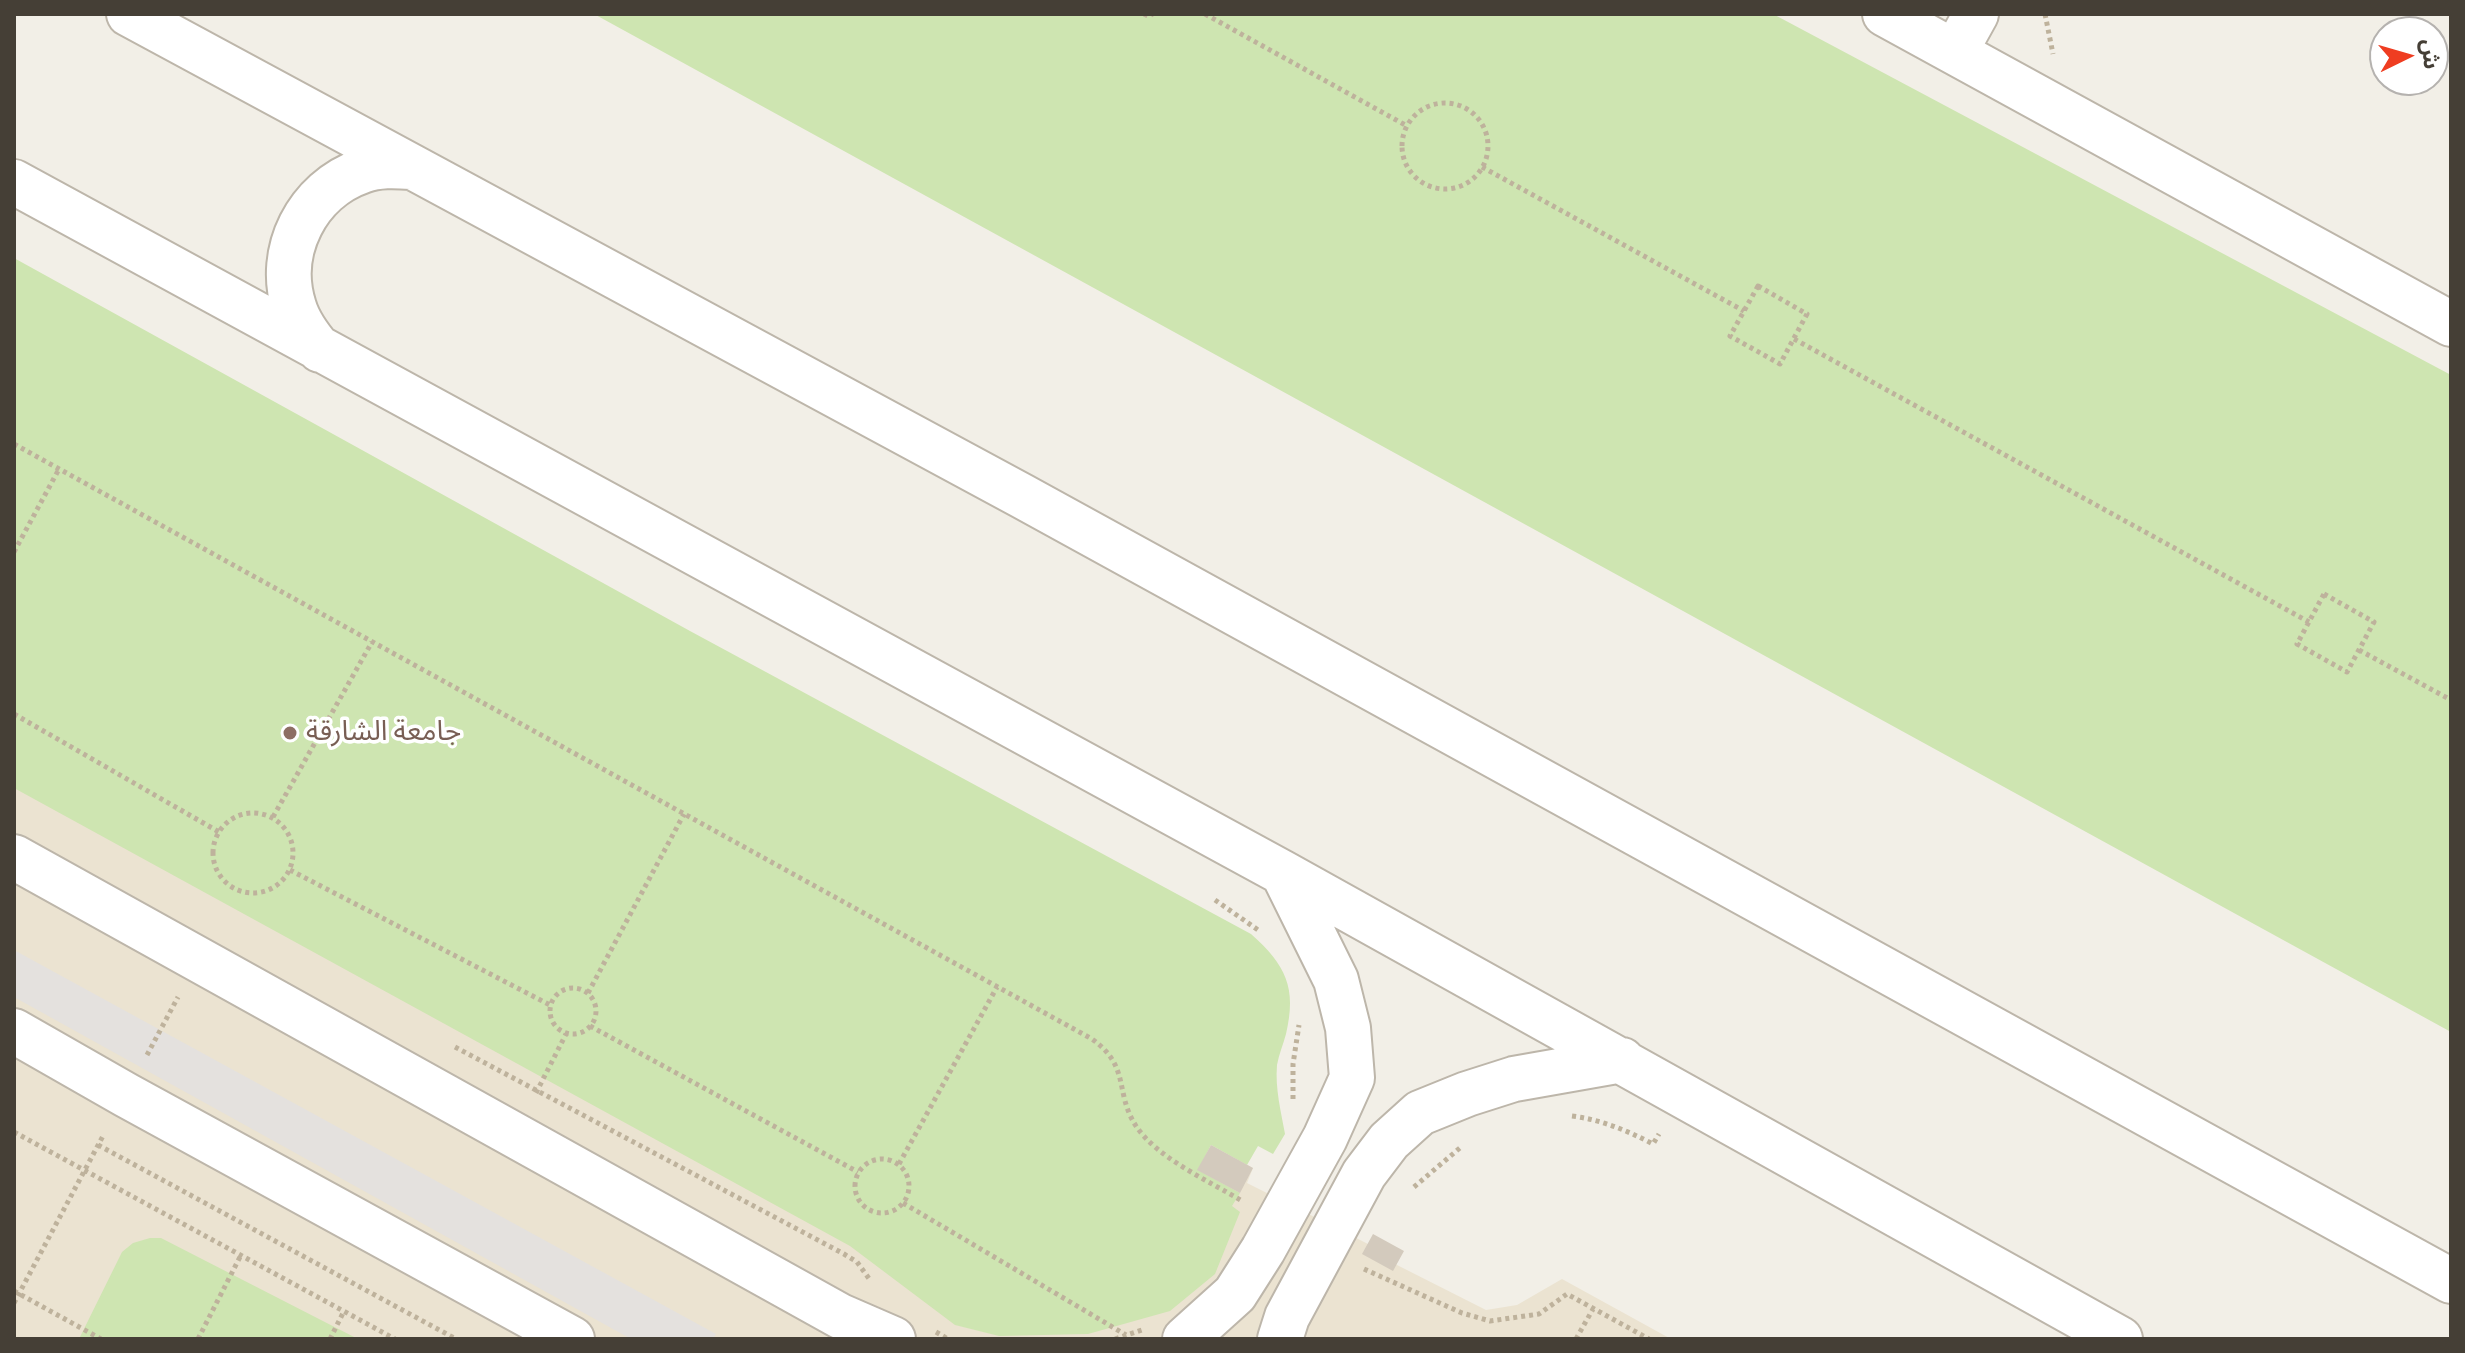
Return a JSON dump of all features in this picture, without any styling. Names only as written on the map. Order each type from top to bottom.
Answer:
[{"type":"street","points":[[129,14],[1022,496],[2451,1281]]},
{"type":"street","points":[[1885,14],[2451,324]]},
{"type":"street","points":[[1955,52],[1976,14]]},
{"type":"street","points":[[320,350],[305,331],[294,309],[289,284],[289,260],[295,236],[321,195],[341,181],[363,170],[387,166],[412,167]]},
{"type":"street","points":[[14,182],[1283,873],[2120,1339]]},
{"type":"street","points":[[14,857],[515,1135],[840,1327],[893,1339]]},
{"type":"street","points":[[1166,1334],[1235,1294],[1325,1138],[1352,1078],[1348,1028],[1336,980],[1283,873]]},
{"type":"street","points":[[14,1031],[572,1339]]},
{"type":"street","points":[[1280,1339],[1287,1317],[1310,1273],[1377,1156],[1420,1113],[1514,1079],[1622,1060]]},
{"type":"street","points":[[1352,1078],[1365,1094],[1382,1105],[1400,1112],[1420,1113]]},
{"type":"street","points":[[1263,1250],[1310,1273]]},
{"type":"path","points":[[1144,14],[1150,17],[1152,14]]},
{"type":"path","points":[[1205,14],[1407,126]]},
{"type":"path","points":[[1439,103],[1465,108],[1484,127],[1487,154],[1482,167],[1462,185],[1450,189],[1436,189],[1424,184],[1406,165],[1402,152],[1402,138],[1407,126],[1426,107],[1439,103]]},
{"type":"path","points":[[1482,167],[1744,311]]},
{"type":"path","points":[[1758,286],[1807,314],[1794,339],[1780,364],[1730,336],[1758,286]]},
{"type":"path","points":[[1794,339],[2309,622]]},
{"type":"path","points":[[14,444],[1106,1049],[1116,1063],[1133,1123],[1149,1144],[1249,1205]]},
{"type":"path","points":[[14,552],[59,469]]},
{"type":"path","points":[[2324,594],[2374,622],[2347,672],[2297,644],[2309,622],[2324,594]]},
{"type":"path","points":[[273,817],[372,642]]},
{"type":"path","points":[[2359,650],[2451,700]]},
{"type":"path","points":[[14,714],[219,832]]},
{"type":"path","points":[[258,812],[273,817],[285,827],[292,841],[294,856],[290,870],[281,883],[266,892],[250,893],[235,889],[222,878],[214,863],[213,847],[219,832],[229,820],[243,814],[258,812]]},
{"type":"path","points":[[588,993],[684,814]]},
{"type":"path","points":[[290,870],[550,1005]]},
{"type":"path","points":[[1215,900],[1264,935]]},
{"type":"path","points":[[899,1164],[997,987]]},
{"type":"path","points":[[566,988],[578,988],[588,993],[596,1009],[590,1026],[579,1034],[566,1034],[556,1027],[550,1017],[550,1005],[556,995],[566,988]]},
{"type":"path","points":[[1293,1103],[1293,1064],[1301,1015]]},
{"type":"path","points":[[590,1026],[858,1172]]},
{"type":"path","points":[[515,1135],[566,1034]]},
{"type":"path","points":[[1565,1115],[1623,1128],[1653,1144],[1685,1098]]},
{"type":"path","points":[[14,1132],[395,1339]]},
{"type":"path","points":[[1405,1195],[1470,1140]]},
{"type":"path","points":[[98,1145],[456,1339]]},
{"type":"path","points":[[877,1158],[899,1164],[909,1183],[903,1203],[892,1212],[879,1213],[866,1208],[857,1199],[854,1185],[858,1172],[866,1163],[877,1158]]},
{"type":"path","points":[[903,1203],[1126,1336]]},
{"type":"path","points":[[198,1339],[241,1255]]},
{"type":"path","points":[[1363,1268],[1462,1313],[1490,1321],[1539,1314],[1567,1294],[1649,1339]]},
{"type":"path","points":[[14,1291],[101,1339]]},
{"type":"path","points":[[1576,1339],[1593,1309]]},
{"type":"path","points":[[330,1339],[344,1311]]},
{"type":"path","points":[[1115,1339],[1166,1334]]},
{"type":"shaded area","name":"جامعة الشارقة","points":[[14,432],[1203,1159],[1211,1145],[1253,1168],[1247,1183],[1368,1244],[1397,1265],[1486,1310],[1517,1305],[1562,1279],[1671,1339],[14,1339]]},
{"type":"shaded area","points":[[14,950],[716,1334],[713,1339],[631,1339],[14,997]]},
{"type":"green space","points":[[594,14],[1773,14],[2451,375],[2451,1032]]},
{"type":"green space","points":[[14,258],[690,631],[1251,934],[1273,956],[1289,990],[1289,1018],[1277,1074],[1285,1134],[1273,1154],[1258,1146],[1247,1165],[1211,1145],[1198,1170],[1240,1193],[1232,1206],[1240,1212],[1215,1274],[1170,1311],[1088,1334],[999,1336],[955,1325],[850,1246],[14,788]]},
{"type":"green space","points":[[161,1238],[358,1339],[79,1339],[122,1252],[133,1243]]},
{"type":"building","points":[[1211,1145],[1253,1168],[1240,1193],[1197,1170]]},
{"type":"building","points":[[1373,1234],[1404,1251],[1393,1271],[1362,1254]]},
{"type":"place","name":"جامعة الشارقة","points":[[290,733]]}]
